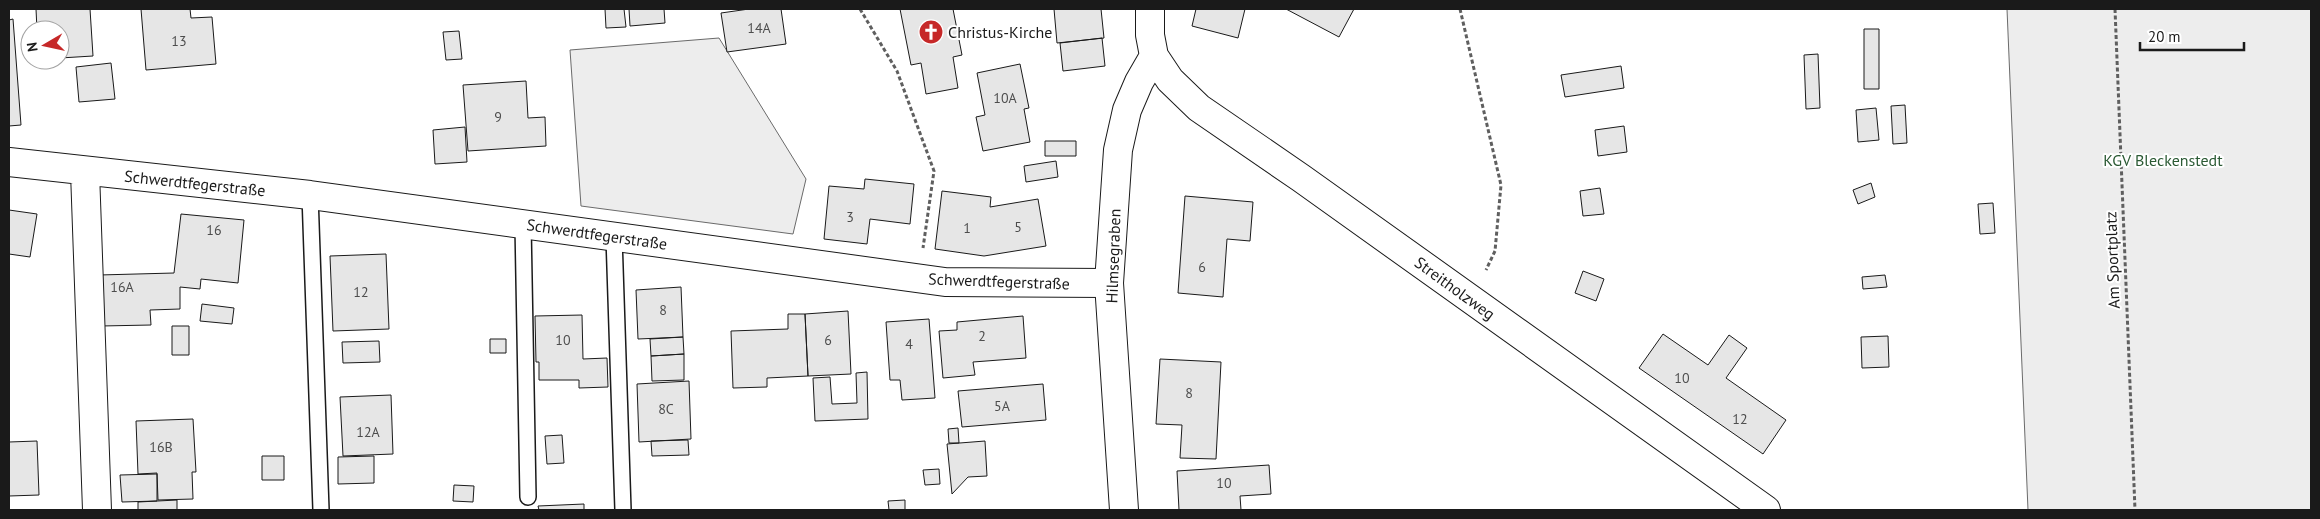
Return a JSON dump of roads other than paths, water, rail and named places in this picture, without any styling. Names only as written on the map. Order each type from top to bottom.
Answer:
[{"type":"street","points":[[1150,9],[1150,35],[1154,56]]},
{"type":"street","name":"Hilmsegraben","points":[[1124,510],[1109,283],[1118,150],[1127,110],[1139,82],[1154,56]]},
{"type":"street","name":"Streitholzweg","points":[[1154,56],[1170,80],[1199,108],[1301,178],[1766,510]]},
{"type":"street","name":"Schwerdtfegerstraße","points":[[9,162],[85,172],[310,195],[945,282],[1109,283]]},
{"type":"street","points":[[85,172],[97,510]]},
{"type":"lane","points":[[310,195],[321,510]]},
{"type":"lane","points":[[523,224],[528,497]]},
{"type":"lane","points":[[614,237],[623,510]]},
{"type":"place","name":"Christus-Kirche","points":[[931,32]]},
{"type":"park label","name":"KGV Bleckenstedt","points":[[2163,160]]}]
